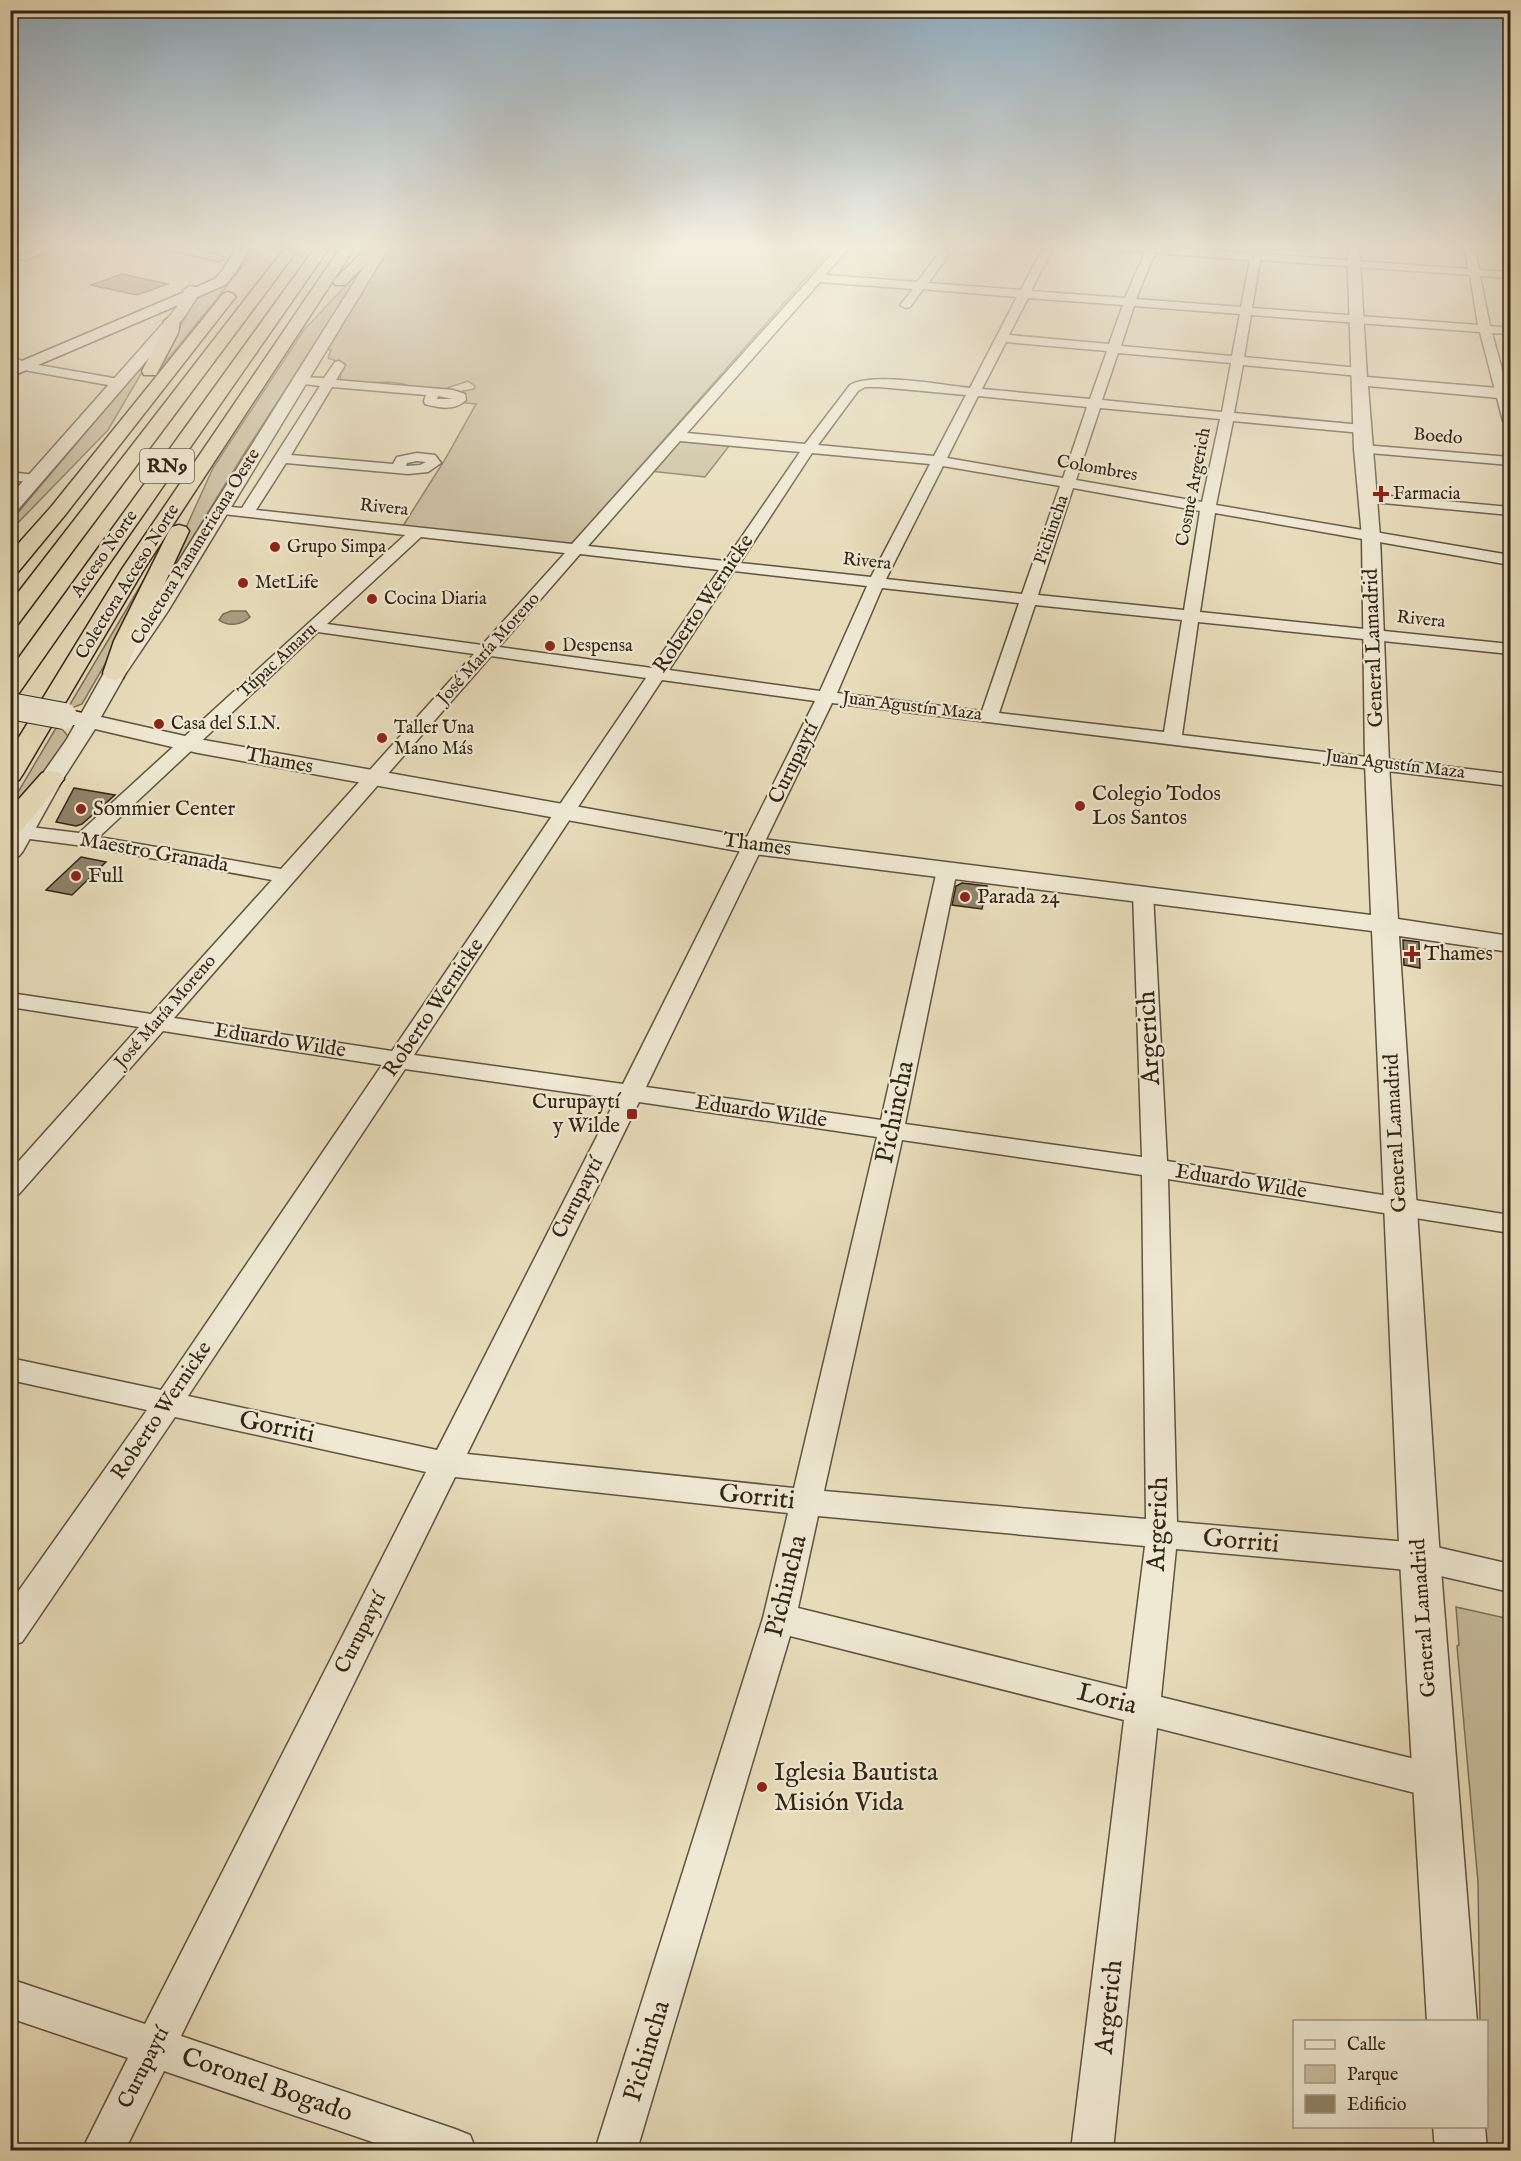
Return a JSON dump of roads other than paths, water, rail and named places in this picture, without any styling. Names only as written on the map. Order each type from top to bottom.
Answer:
[{"type":"highway","points":[[10,544],[76,475],[114,441],[164,345]]},
{"type":"highway","points":[[10,567],[190,345]]},
{"type":"highway","name":"Acceso Norte","points":[[10,619],[219,345]]},
{"type":"highway","name":"Acceso Norte","points":[[10,688],[253,345]]},
{"type":"highway","name":"Colectora Acceso Norte","points":[[10,774],[134,569],[284,345]]},
{"type":"highway","points":[[116,673],[126,641],[189,509],[216,444]]},
{"type":"highway","points":[[10,588],[114,483]]},
{"type":"highway","points":[[10,744],[43,696],[108,585],[150,490]]},
{"type":"highway","points":[[14,836],[51,779]]},
{"type":"main road","points":[[15,365],[72,345]]},
{"type":"main road","name":"Thames","points":[[10,706],[88,721]]},
{"type":"street","points":[[10,508],[119,383],[144,345]]},
{"type":"street","name":"Colectora Panamericana Oeste","points":[[51,779],[322,345]]},
{"type":"street","name":"José María Moreno","points":[[10,1188],[756,345]]},
{"type":"street","name":"Curupaytí","points":[[103,2151],[754,846],[826,697],[876,583],[1000,345]]},
{"type":"street","points":[[1079,345],[1507,393]]},
{"type":"street","name":"Pichincha","points":[[989,716],[1115,345]]},
{"type":"street","name":"Cosme Argerich","points":[[1172,737],[1208,509],[1241,345]]},
{"type":"street","name":"General Lamadrid","points":[[1358,345],[1366,498],[1371,537],[1377,763],[1399,1208],[1419,1557],[1452,2020]]},
{"type":"street","points":[[1490,345],[1507,393],[1510,422]]},
{"type":"street","points":[[15,365],[119,383]]},
{"type":"street","points":[[246,513],[339,365]]},
{"type":"street","points":[[300,380],[329,381],[433,393]]},
{"type":"street","name":"Boedo","points":[[857,385],[879,383],[1227,418],[1510,461]]},
{"type":"street","name":"Roberto Wernicke","points":[[10,1631],[168,1403],[809,448],[857,385]]},
{"type":"street","name":"Colombres","points":[[675,436],[940,461],[1510,560]]},
{"type":"street","points":[[282,458],[398,469]]},
{"type":"street","points":[[10,476],[34,479]]},
{"type":"street","points":[[1366,498],[1510,511]]},
{"type":"street","name":"Rivera","points":[[219,510],[876,583],[1510,649]]},
{"type":"street","name":"Túpac Amaru","points":[[84,840],[418,531]]},
{"type":"street","name":"Juan Agustín Maza","points":[[315,627],[826,697],[1172,737],[1510,780]]},
{"type":"street","name":"Thames","points":[[88,721],[188,744],[754,846],[1386,925],[1510,944]]},
{"type":"street","name":"Maestro Granada","points":[[14,836],[84,840],[286,876]]},
{"type":"street","name":"Pichincha","points":[[616,2151],[780,1618],[891,1132],[947,870]]},
{"type":"street","name":"Argerich","points":[[1092,2151],[1162,1534],[1155,1168],[1143,894]]},
{"type":"street","name":"Eduardo Wilde","points":[[10,1000],[399,1060],[1155,1168],[1510,1224]]},
{"type":"street","name":"Gorriti","points":[[10,1369],[446,1464],[806,1502],[1419,1557],[1510,1578]]},
{"type":"street","name":"Loria","points":[[780,1618],[1435,1780]]},
{"type":"street","name":"Coronel Bogado","points":[[10,1998],[455,2151]]},
{"type":"street","points":[[1459,2128],[1461,2151]]},
{"type":"place","name":"Farmacia","points":[[1381,494]]},
{"type":"place","name":"Grupo Simpa","points":[[275,547]]},
{"type":"place","name":"MetLife","points":[[243,583]]},
{"type":"place","name":"Cocina Diaria","points":[[372,599]]},
{"type":"place","name":"Despensa","points":[[550,646]]},
{"type":"place","name":"Casa del S.I.N.","points":[[159,724]]},
{"type":"place","name":"Taller Una Mano Más","points":[[382,738]]},
{"type":"place","name":"Colegio Todos Los Santos","points":[[1080,806]]},
{"type":"place","name":"Sommier Center","points":[[81,809]]},
{"type":"place","name":"Full","points":[[76,876]]},
{"type":"place","name":"Parada 24","points":[[965,897]]},
{"type":"place","name":"Thames","points":[[1412,954]]},
{"type":"place","name":"Curupaytí y Wilde","points":[[632,1114]]},
{"type":"place","name":"Iglesia Bautista Misión Vida","points":[[762,1787]]}]
